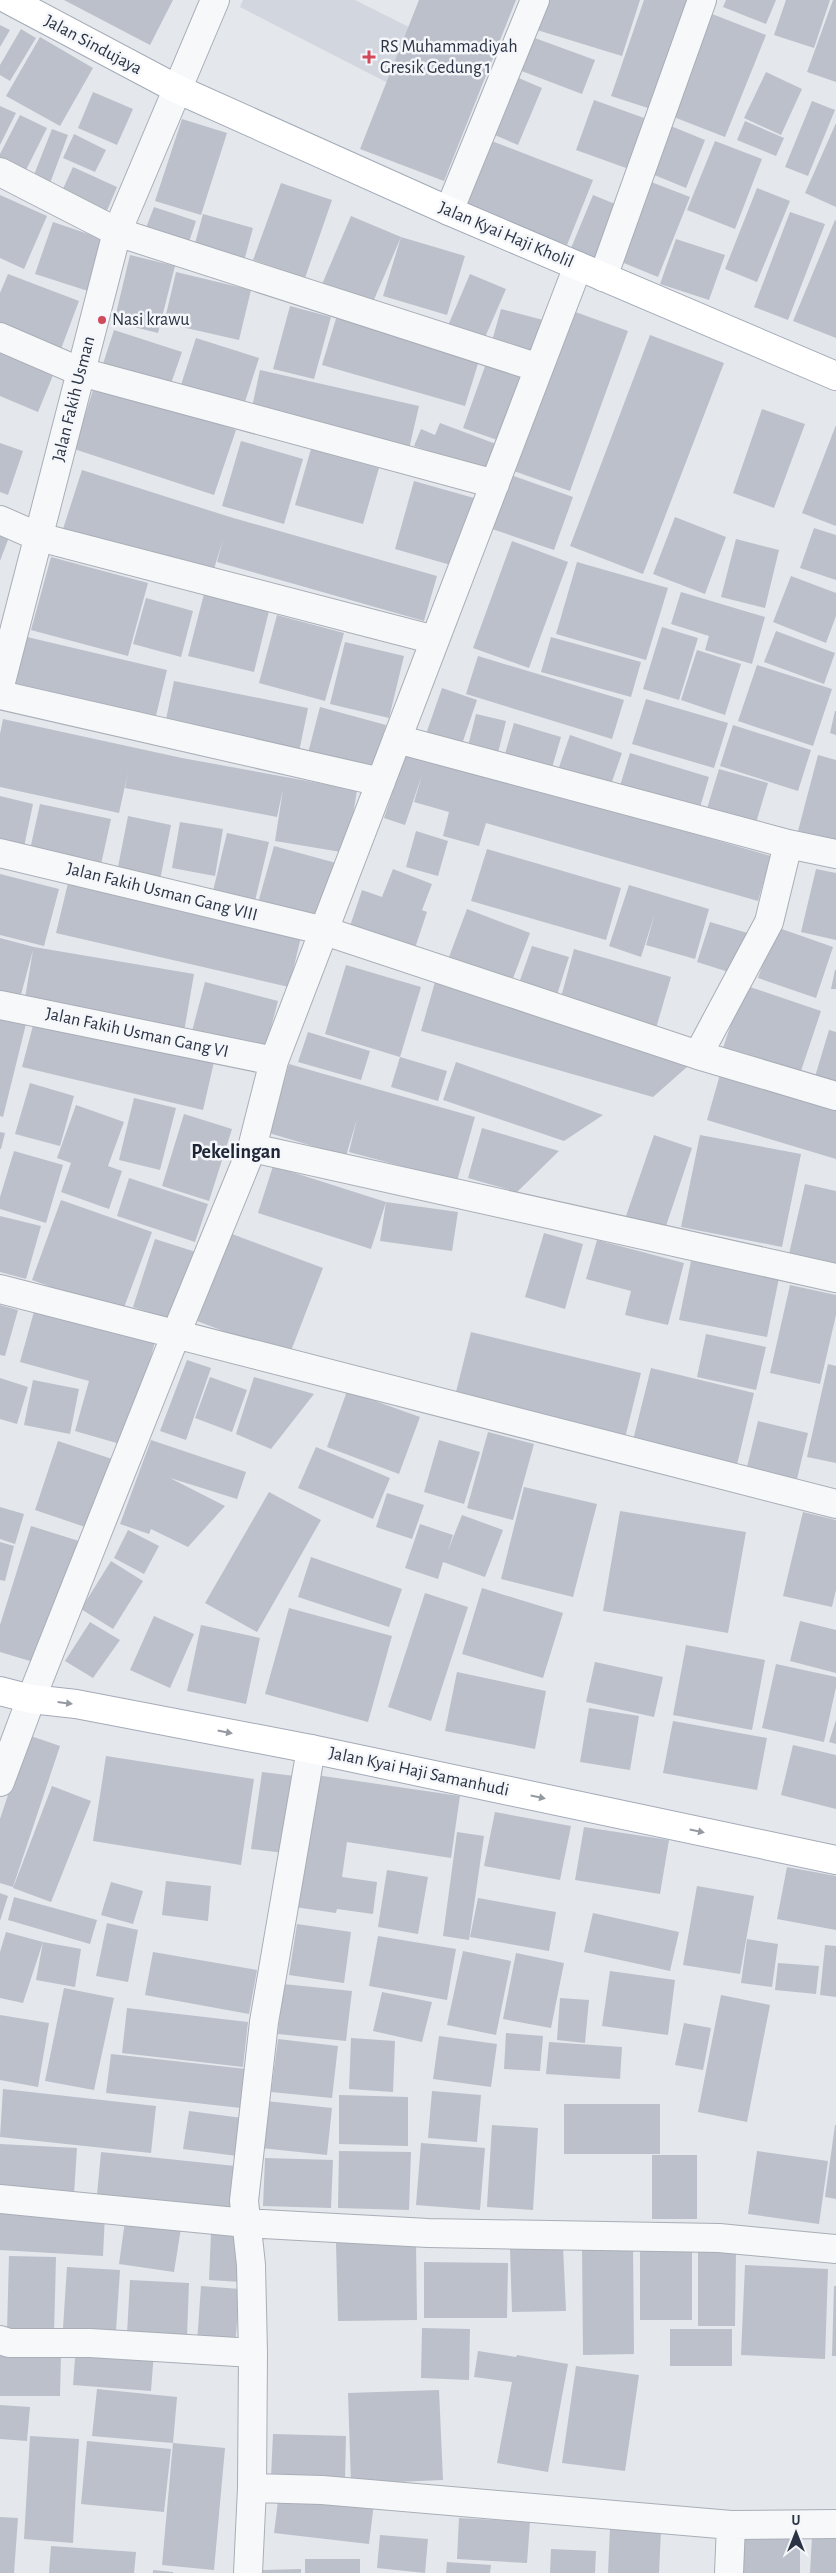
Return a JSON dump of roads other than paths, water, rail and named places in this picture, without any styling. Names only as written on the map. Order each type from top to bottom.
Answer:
[{"type":"main road","name":"Jalan Sindujaya","points":[[9,0],[177,89]]},
{"type":"main road","name":"Jalan Kyai Haji Kholil","points":[[177,89],[449,211],[836,376]]},
{"type":"main road","name":"Jalan Kyai Haji Samanhudi","points":[[0,1691],[31,1699],[76,1704],[311,1749],[836,1860]]},
{"type":"street","name":"Jalan Fakih Usman","points":[[0,686],[117,232],[215,0]]},
{"type":"street","points":[[449,211],[535,0]]},
{"type":"street","points":[[603,277],[702,0]]},
{"type":"street","points":[[0,172],[117,232],[539,368]]},
{"type":"street","points":[[0,1782],[176,1334],[252,1148],[274,1061],[578,266]]},
{"type":"street","points":[[0,337],[81,372],[495,484]]},
{"type":"street","points":[[0,520],[39,537],[435,640]]},
{"type":"street","points":[[0,696],[381,782]]},
{"type":"street","points":[[397,739],[788,844],[836,854]]},
{"type":"street","points":[[698,1056],[769,922],[788,844]]},
{"type":"street","name":"Jalan Fakih Usman Gang VIII","points":[[0,853],[325,931],[698,1056],[836,1096]]},
{"type":"street","name":"Jalan Fakih Usman Gang VI","points":[[0,1005],[274,1061]]},
{"type":"street","points":[[252,1148],[836,1278]]},
{"type":"street","points":[[0,1289],[836,1504]]},
{"type":"street","points":[[248,2573],[252,2488],[253,2353],[250,2265],[244,2201],[264,2022],[311,1749]]},
{"type":"street","points":[[0,2198],[246,2223],[428,2233],[719,2238],[836,2249]]},
{"type":"street","points":[[0,2340],[10,2343],[90,2344],[253,2353]]},
{"type":"street","points":[[252,2488],[322,2490],[732,2525],[836,2524]]},
{"type":"street","points":[[729,2573],[732,2525]]},
{"type":"place","name":"RS Muhammadiyah Gresik Gedung 1","points":[[369,57]]},
{"type":"place","name":"Nasi krawu","points":[[102,320]]},
{"type":"district","name":"Pekelingan","points":[[236,1152]]}]
